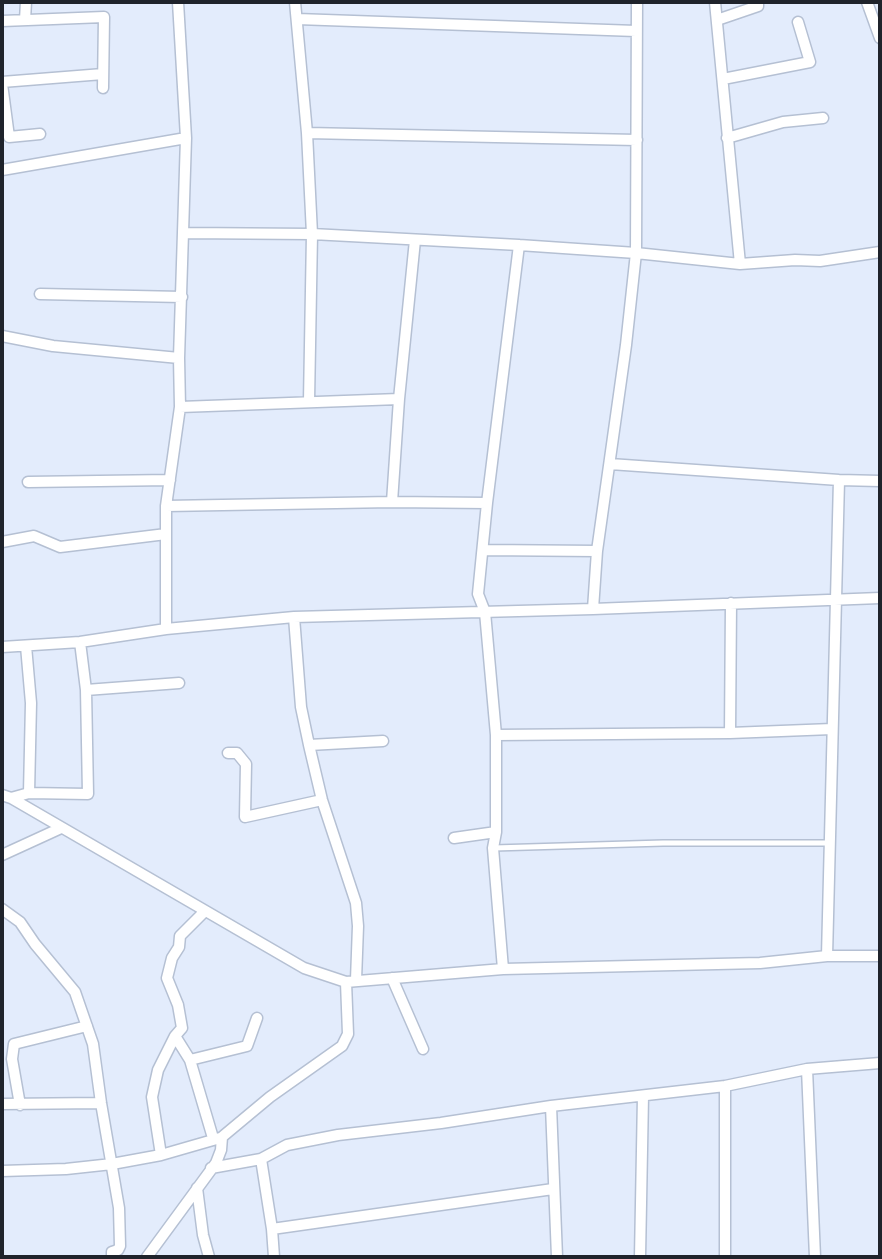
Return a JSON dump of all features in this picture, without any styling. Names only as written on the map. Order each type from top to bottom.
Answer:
[{"type":"street","points":[[25,20],[26,2]]},
{"type":"street","points":[[166,629],[166,506],[180,407],[186,138],[178,2]]},
{"type":"street","points":[[295,2],[312,234],[309,401]]},
{"type":"street","points":[[593,609],[597,551],[636,253],[637,2]]},
{"type":"street","points":[[715,2],[740,264]]},
{"type":"street","points":[[717,20],[758,6],[758,2]]},
{"type":"street","points":[[867,2],[880,38]]},
{"type":"street","points":[[2,21],[104,17],[103,88]]},
{"type":"street","points":[[297,19],[636,31]]},
{"type":"street","points":[[723,79],[810,62],[798,22]]},
{"type":"street","points":[[40,134],[9,137],[2,83],[103,74]]},
{"type":"street","points":[[727,138],[783,122],[823,118]]},
{"type":"street","points":[[307,133],[637,140]]},
{"type":"street","points":[[2,170],[186,138]]},
{"type":"street","points":[[184,233],[312,234],[519,245],[740,264],[820,261],[880,252]]},
{"type":"street","points":[[392,502],[415,240]]},
{"type":"street","points":[[503,969],[493,848],[496,832],[496,735],[485,612],[478,594],[519,245]]},
{"type":"street","points":[[40,294],[182,297]]},
{"type":"street","points":[[2,336],[53,346],[179,358]]},
{"type":"street","points":[[180,407],[399,399]]},
{"type":"street","points":[[610,464],[880,481]]},
{"type":"street","points":[[28,482],[170,480]]},
{"type":"street","points":[[827,956],[839,480]]},
{"type":"street","points":[[166,506],[487,503]]},
{"type":"street","points":[[2,542],[34,536],[60,547],[166,534]]},
{"type":"street","points":[[484,550],[597,551]]},
{"type":"street","points":[[2,647],[80,642],[166,629],[294,617],[880,598]]},
{"type":"street","points":[[730,733],[731,603]]},
{"type":"street","points":[[2,1171],[112,1164],[161,1155],[217,1138],[342,1046],[348,1034],[358,926],[356,903],[322,800],[309,745],[301,707],[294,617]]},
{"type":"street","points":[[7,796],[29,793],[88,794],[86,690],[80,642]]},
{"type":"street","points":[[26,646],[31,703],[29,793]]},
{"type":"street","points":[[86,690],[179,683]]},
{"type":"street","points":[[496,735],[832,729]]},
{"type":"street","points":[[309,745],[383,741]]},
{"type":"street","points":[[228,753],[237,753],[246,764],[245,817],[322,800]]},
{"type":"street","points":[[7,796],[304,968],[351,981],[503,969],[760,963],[827,956],[880,956]]},
{"type":"street","points":[[2,855],[61,828]]},
{"type":"street","points":[[454,838],[496,832]]},
{"type":"street","points":[[2,909],[20,922],[75,992],[93,1044],[119,1208],[120,1246],[112,1252],[112,1257]]},
{"type":"street","points":[[161,1155],[152,1097],[158,1070],[182,1028],[178,1005],[167,978],[180,936],[205,911]]},
{"type":"street","points":[[392,978],[423,1049]]},
{"type":"street","points":[[190,1060],[247,1046],[257,1018]]},
{"type":"street","points":[[20,1105],[12,1059],[14,1044],[87,1026]]},
{"type":"street","points":[[150,1256],[221,1150],[190,1060],[175,1036]]},
{"type":"street","points":[[211,1168],[261,1159],[287,1145],[304,1141],[551,1106],[725,1086],[807,1069],[880,1063]]},
{"type":"street","points":[[807,1069],[815,1257]]},
{"type":"street","points":[[725,1086],[725,1257]]},
{"type":"street","points":[[640,1257],[643,1096]]},
{"type":"street","points":[[2,1104],[101,1103]]},
{"type":"street","points":[[551,1106],[557,1257]]},
{"type":"street","points":[[261,1159],[274,1257]]},
{"type":"street","points":[[197,1188],[209,1257]]},
{"type":"street","points":[[272,1229],[553,1189]]},
{"type":"lane","points":[[493,848],[663,843],[829,843]]}]
